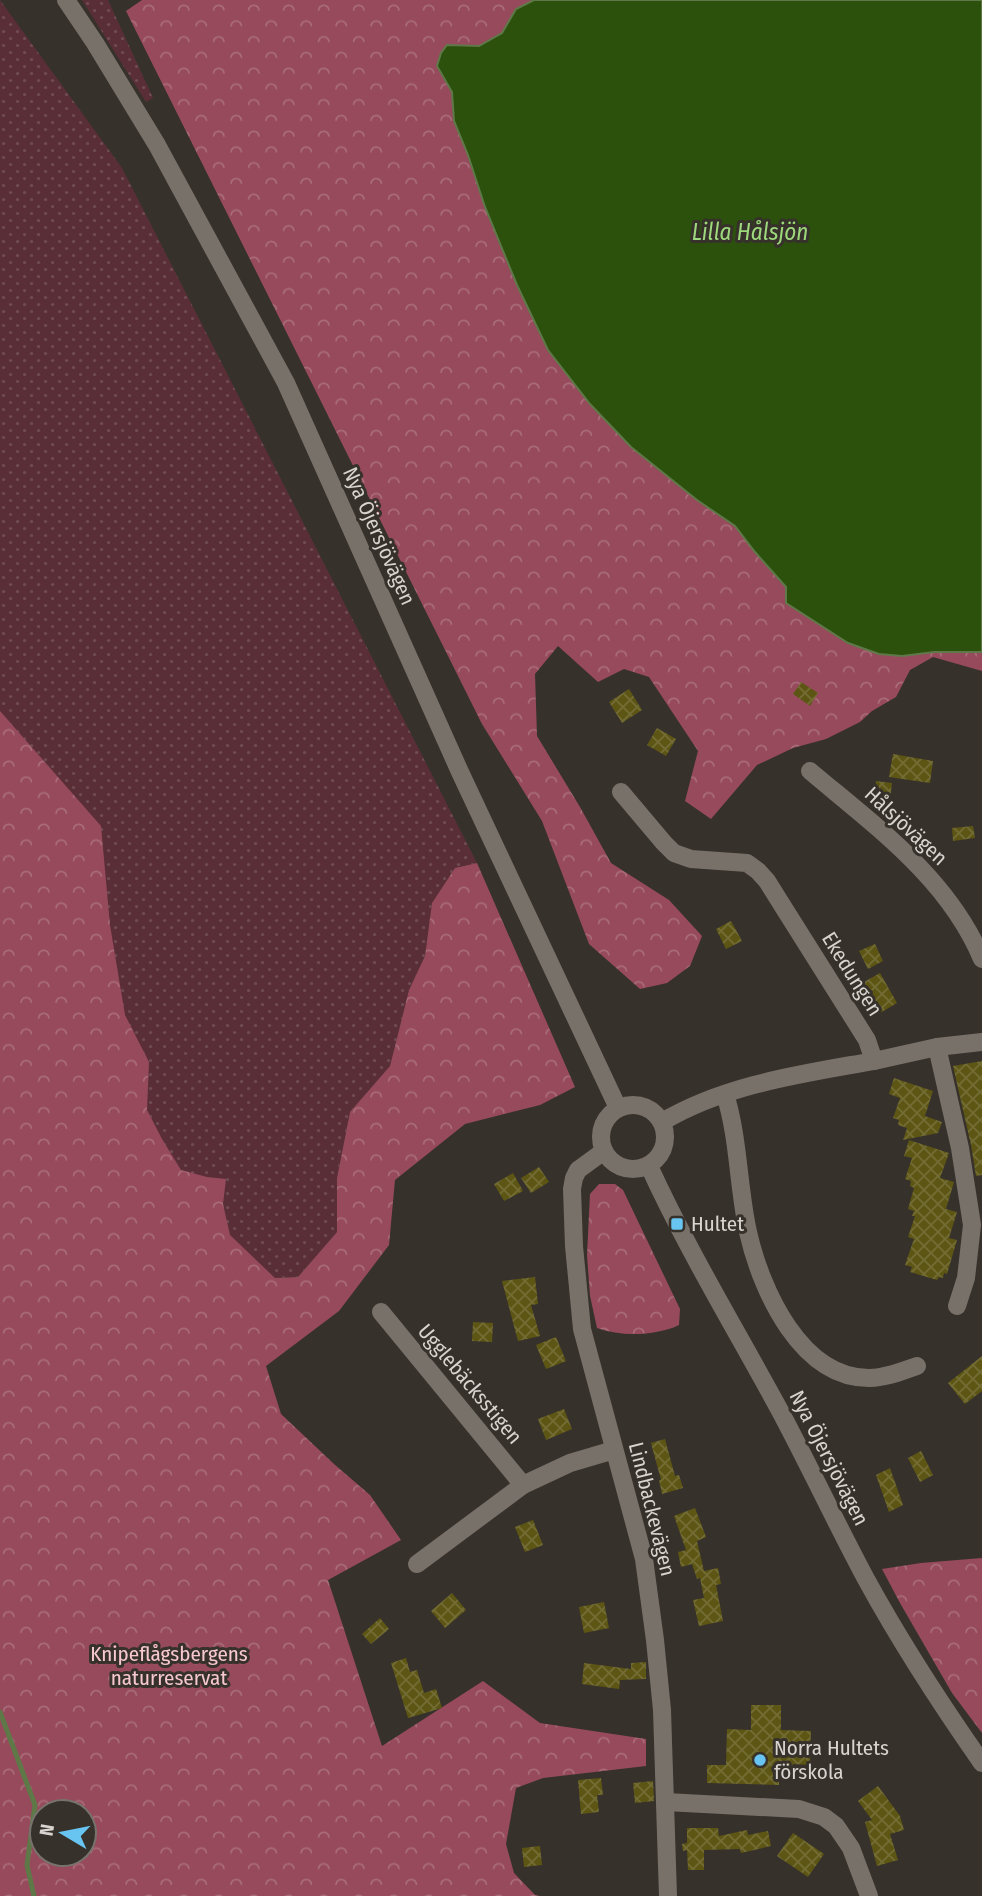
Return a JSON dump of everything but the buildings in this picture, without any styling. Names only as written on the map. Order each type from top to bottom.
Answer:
[{"type":"street","name":"Nya Öjersjövägen","points":[[66,0],[157,145],[286,383],[460,772],[618,1108]]},
{"type":"street","name":"Hålsjövägen","points":[[810,771],[894,841],[930,877],[975,942],[982,959]]},
{"type":"street","name":"Ekedungen","points":[[621,792],[674,853],[691,859],[747,863],[758,871],[767,881],[867,1040],[874,1061]]},
{"type":"street","points":[[662,1122],[725,1094],[788,1077],[937,1047],[982,1042]]},
{"type":"street","points":[[937,1047],[960,1148],[972,1225],[966,1279],[957,1306]]},
{"type":"street","points":[[725,1094],[732,1117],[748,1233],[765,1283],[788,1327],[819,1362],[848,1376],[887,1376],[917,1366]]},
{"type":"street","points":[[635,1104],[643,1106],[657,1115],[662,1122],[665,1147],[649,1166],[640,1169],[623,1168],[615,1164],[604,1151],[601,1143],[603,1127],[606,1119],[618,1108],[635,1104]]},
{"type":"street","name":"Lindbackevägen","points":[[604,1151],[578,1170],[572,1189],[582,1329],[644,1559],[662,1710],[668,1896]]},
{"type":"street","name":"Nya Öjersjövägen","points":[[649,1166],[677,1224],[779,1409],[867,1579],[941,1705],[982,1763]]},
{"type":"street","name":"Ugglebäcksstigen","points":[[381,1312],[523,1485]]},
{"type":"street","points":[[417,1564],[523,1485],[570,1463],[614,1450]]},
{"type":"street","points":[[666,1802],[799,1809],[824,1817],[836,1826],[851,1848],[869,1896]]},
{"type":"green space","points":[[0,0],[122,168],[477,863],[455,868],[432,903],[425,956],[409,990],[390,1066],[350,1112],[337,1178],[337,1232],[298,1277],[275,1278],[230,1236],[410,1896],[0,1896]]},
{"type":"green space","points":[[82,0],[108,0],[153,98],[146,102]]},
{"type":"green space","points":[[142,0],[534,0],[516,9],[502,33],[479,46],[447,45],[437,66],[452,92],[454,121],[485,207],[517,285],[548,350],[667,475],[735,526],[818,622],[848,643],[902,656],[934,652],[982,652],[982,671],[933,657],[910,670],[896,697],[872,711],[860,722],[826,739],[793,748],[757,765],[711,819],[685,801],[698,751],[649,677],[624,669],[598,682],[558,646],[535,674],[537,736],[611,863],[669,900],[702,936],[690,966],[667,983],[640,989],[589,944],[542,821],[482,724],[126,11]]},
{"type":"green space","name":"Knipeflågsbergens naturreservat","points":[[0,711],[101,826],[110,925],[125,1015],[149,1062],[147,1110],[181,1170],[226,1179],[223,1204],[230,1235],[275,1278],[298,1277],[337,1232],[337,1178],[350,1112],[390,1066],[409,990],[425,956],[432,903],[455,868],[477,863],[575,1087],[540,1105],[465,1124],[395,1180],[389,1245],[339,1311],[266,1366],[281,1414],[370,1495],[401,1540],[328,1580],[382,1746],[483,1681],[540,1723],[646,1739],[646,1766],[543,1778],[516,1788],[506,1844],[514,1873],[535,1895],[540,1896],[0,1896]]},
{"type":"green space","points":[[599,1184],[615,1184],[623,1190],[680,1309],[679,1325],[638,1334],[597,1328],[590,1296],[587,1255],[590,1194]]},
{"type":"green space","points":[[982,1558],[982,1733],[952,1693],[882,1569]]},
{"type":"water","name":"Lilla Hålsjön","points":[[534,0],[982,0],[982,652],[934,652],[902,656],[879,654],[848,643],[786,603],[786,587],[735,526],[697,500],[631,447],[590,404],[548,350],[517,285],[485,207],[454,121],[452,92],[437,66],[447,45],[479,46],[502,33],[516,9]]},
{"type":"waterway","points":[[0,1712],[35,1805],[27,1865],[34,1896]]},
{"type":"place","name":"Hultet","points":[[677,1224]]},
{"type":"place","name":"Norra Hultets förskola","points":[[760,1760]]}]
